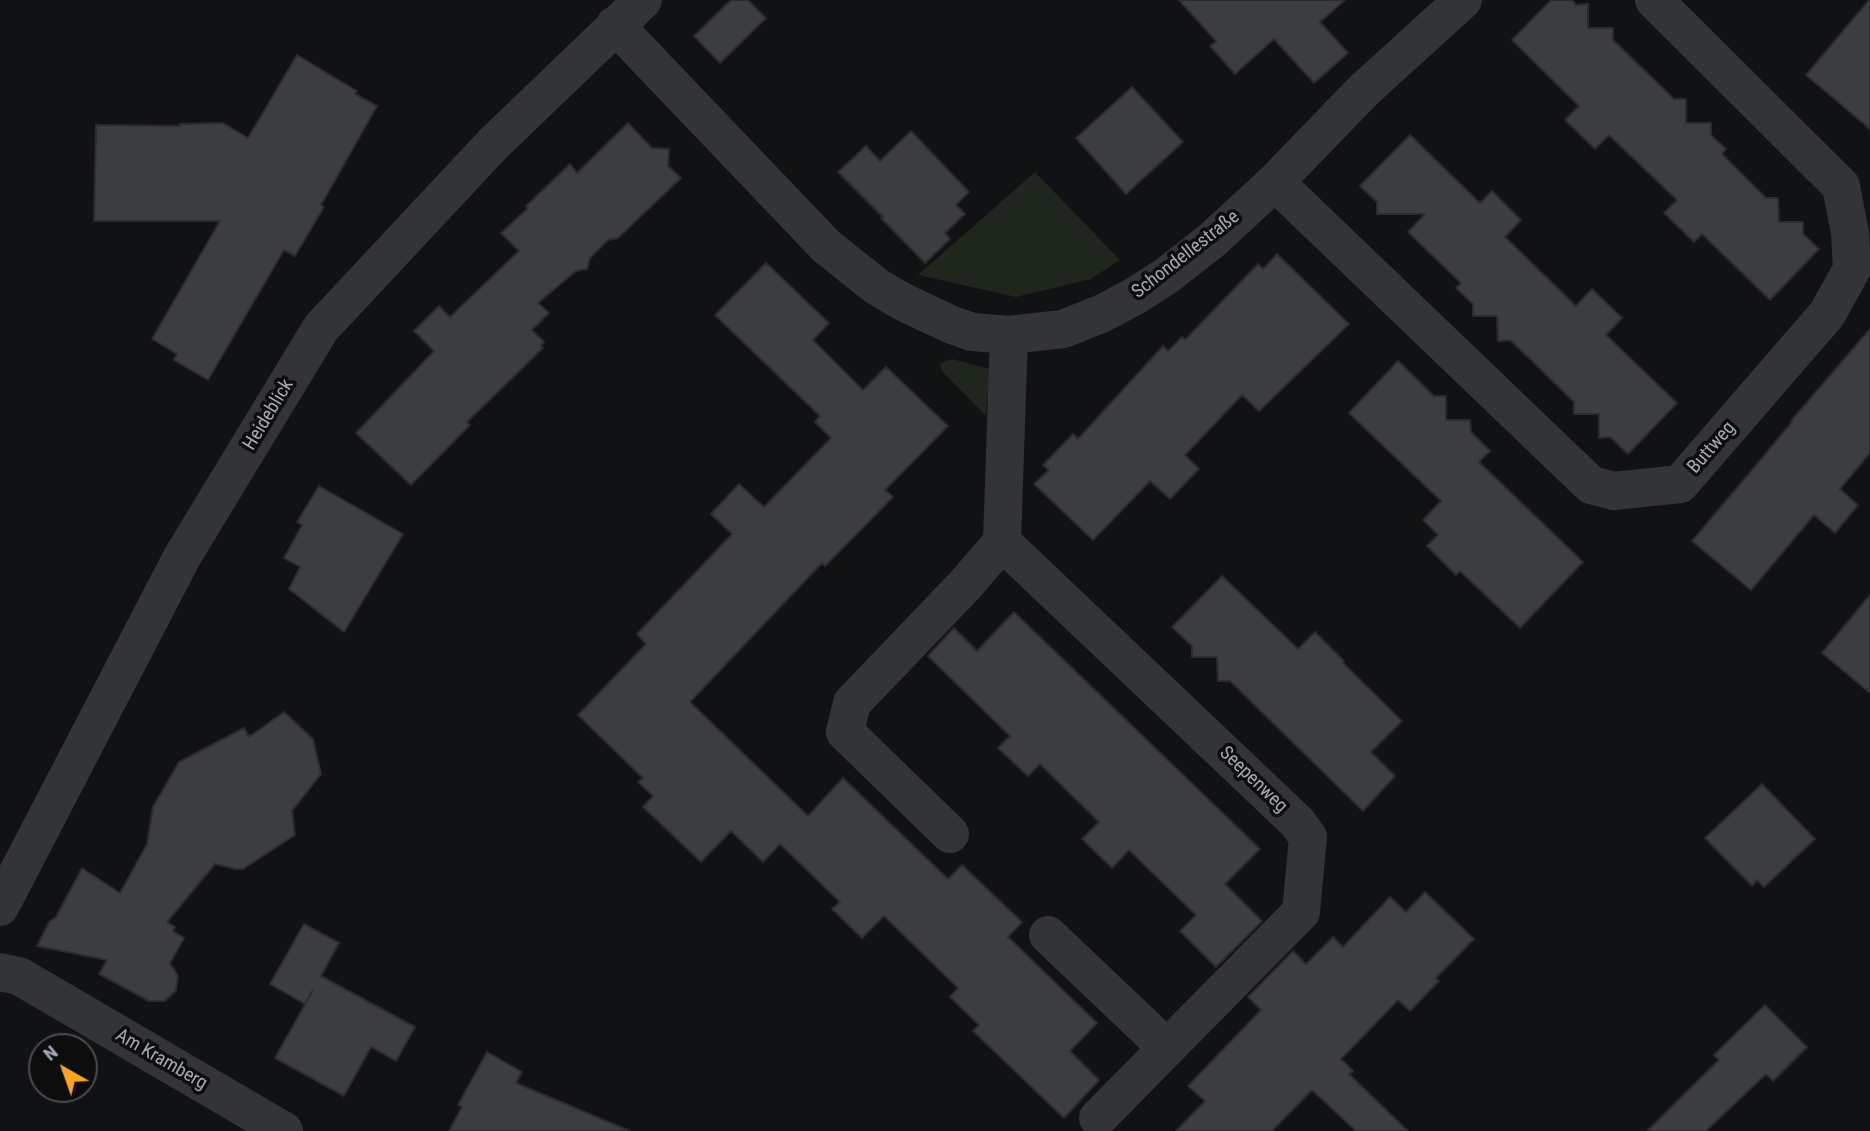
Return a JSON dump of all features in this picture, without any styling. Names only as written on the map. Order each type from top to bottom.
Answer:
[{"type":"street","name":"Heideblick","points":[[0,907],[182,557],[321,328],[493,144],[643,0]]},
{"type":"street","name":"Schondellestraße","points":[[615,25],[827,246],[876,286],[952,325],[972,331],[1009,335],[1063,328],[1103,313],[1166,276],[1211,241],[1275,182],[1363,91],[1463,0]]},
{"type":"street","name":"Buttweg","points":[[1275,182],[1591,485],[1614,491],[1680,484],[1827,314],[1852,269],[1850,233],[1841,186],[1654,0]]},
{"type":"street","points":[[950,834],[845,732],[852,703],[965,585],[1002,541],[1009,335]]},
{"type":"street","name":"Seepenweg","points":[[1002,541],[1297,822],[1308,836],[1301,912],[1098,1118]]},
{"type":"street","points":[[1048,935],[1167,1048]]},
{"type":"street","name":"Am Kramberg","points":[[0,972],[19,976],[284,1131]]},
{"type":"shaded area","points":[[1035,172],[1120,260],[1091,279],[1016,297],[918,275]]},
{"type":"shaded area","points":[[952,359],[990,369],[986,416],[942,371],[940,363]]},
{"type":"building","points":[[731,0],[748,0],[766,18],[720,63],[694,36]]},
{"type":"building","points":[[1179,0],[1345,0],[1320,22],[1348,53],[1314,83],[1274,39],[1235,74],[1210,46],[1216,41]]},
{"type":"building","points":[[1551,0],[1572,0],[1576,5],[1588,4],[1588,28],[1613,28],[1613,40],[1674,99],[1686,99],[1686,123],[1711,123],[1711,135],[1726,149],[1722,154],[1766,198],[1778,198],[1779,222],[1803,222],[1803,234],[1819,249],[1770,300],[1702,234],[1694,242],[1664,213],[1677,200],[1609,135],[1595,149],[1565,120],[1579,106],[1512,40]]},
{"type":"building","points":[[1870,0],[1870,129],[1806,75]]},
{"type":"building","points":[[297,55],[377,106],[295,256],[284,250],[208,380],[174,360],[177,354],[152,339],[220,221],[94,221],[96,125],[180,126],[223,123],[248,138]]},
{"type":"building","points":[[1132,87],[1183,142],[1126,194],[1076,138]]},
{"type":"building","points":[[628,123],[652,148],[669,149],[668,166],[681,178],[618,238],[608,240],[590,258],[587,269],[576,271],[538,303],[549,313],[532,330],[544,342],[541,346],[543,348],[467,422],[470,425],[411,485],[356,433],[434,351],[414,331],[439,306],[450,317],[519,251],[501,233],[570,164],[577,173]]},
{"type":"building","points":[[911,131],[969,192],[956,205],[965,214],[945,233],[950,239],[925,263],[838,172],[866,146],[880,161]]},
{"type":"building","points":[[1410,135],[1480,203],[1492,191],[1521,220],[1505,237],[1576,306],[1592,289],[1622,318],[1606,335],[1677,403],[1628,454],[1610,437],[1599,438],[1599,414],[1574,414],[1574,402],[1527,356],[1510,340],[1498,341],[1497,316],[1473,316],[1473,304],[1456,288],[1461,283],[1408,232],[1425,214],[1377,214],[1377,202],[1360,186]]},
{"type":"building","points":[[1277,254],[1349,324],[1259,411],[1242,395],[1185,455],[1199,469],[1170,499],[1150,481],[1093,540],[1034,484],[1049,470],[1043,465],[1073,434],[1078,439],[1163,346],[1168,351],[1182,337],[1185,340],[1258,264],[1263,269]]},
{"type":"building","points":[[766,263],[829,323],[813,340],[863,390],[886,367],[948,426],[885,490],[893,497],[825,566],[822,563],[690,702],[808,816],[843,778],[948,879],[962,865],[1022,922],[1008,937],[1097,1023],[1070,1051],[1099,1080],[1064,1118],[973,1031],[979,1025],[950,997],[958,988],[884,916],[862,938],[832,909],[840,902],[780,844],[763,862],[731,831],[701,862],[643,807],[653,796],[638,782],[643,778],[578,715],[646,644],[637,634],[732,534],[711,514],[739,484],[764,507],[831,438],[815,422],[820,416],[715,315]]},
{"type":"building","points":[[1870,329],[1870,453],[1840,489],[1858,505],[1835,533],[1814,515],[1751,590],[1692,541]]},
{"type":"building","points":[[1398,361],[1434,396],[1446,396],[1446,420],[1470,420],[1471,432],[1490,451],[1479,462],[1583,562],[1520,628],[1460,571],[1456,575],[1427,546],[1438,535],[1423,520],[1441,501],[1349,413]]},
{"type":"building","points":[[319,486],[403,534],[344,632],[289,589],[300,567],[284,558],[302,525],[297,522]]},
{"type":"building","points":[[1222,576],[1298,649],[1315,632],[1402,721],[1371,752],[1395,776],[1363,811],[1230,681],[1218,681],[1217,657],[1192,657],[1192,646],[1172,627]]},
{"type":"building","points":[[1870,595],[1870,693],[1822,653]]},
{"type":"building","points":[[1014,612],[1260,849],[1225,884],[1262,921],[1216,967],[1180,931],[1196,915],[1129,850],[1112,868],[1082,839],[1099,822],[1040,764],[1028,776],[998,748],[1010,736],[928,656],[954,628],[977,651]]},
{"type":"building","points":[[284,712],[313,739],[321,774],[292,811],[295,835],[243,869],[215,864],[167,922],[175,927],[173,931],[184,938],[170,963],[178,976],[176,990],[165,1001],[149,1001],[99,974],[107,960],[37,946],[82,868],[120,893],[147,844],[153,807],[179,762],[244,728],[249,737]]},
{"type":"building","points":[[1762,784],[1815,839],[1764,887],[1757,880],[1752,886],[1705,838]]},
{"type":"building","points":[[1425,892],[1474,939],[1436,978],[1439,981],[1410,1011],[1398,1000],[1341,1059],[1353,1071],[1349,1074],[1408,1131],[1356,1131],[1312,1090],[1272,1131],[1176,1131],[1205,1101],[1188,1086],[1261,1010],[1248,997],[1293,951],[1306,964],[1333,937],[1343,947],[1390,897],[1406,912]]},
{"type":"building","points":[[304,924],[339,943],[321,976],[415,1027],[396,1061],[371,1047],[344,1096],[275,1058],[313,990],[305,1004],[270,984]]},
{"type":"building","points":[[1765,1005],[1807,1047],[1773,1081],[1766,1074],[1706,1131],[1647,1131],[1719,1060],[1714,1055]]},
{"type":"building","points":[[487,1052],[522,1072],[516,1083],[630,1131],[449,1131],[462,1107],[458,1105]]}]
